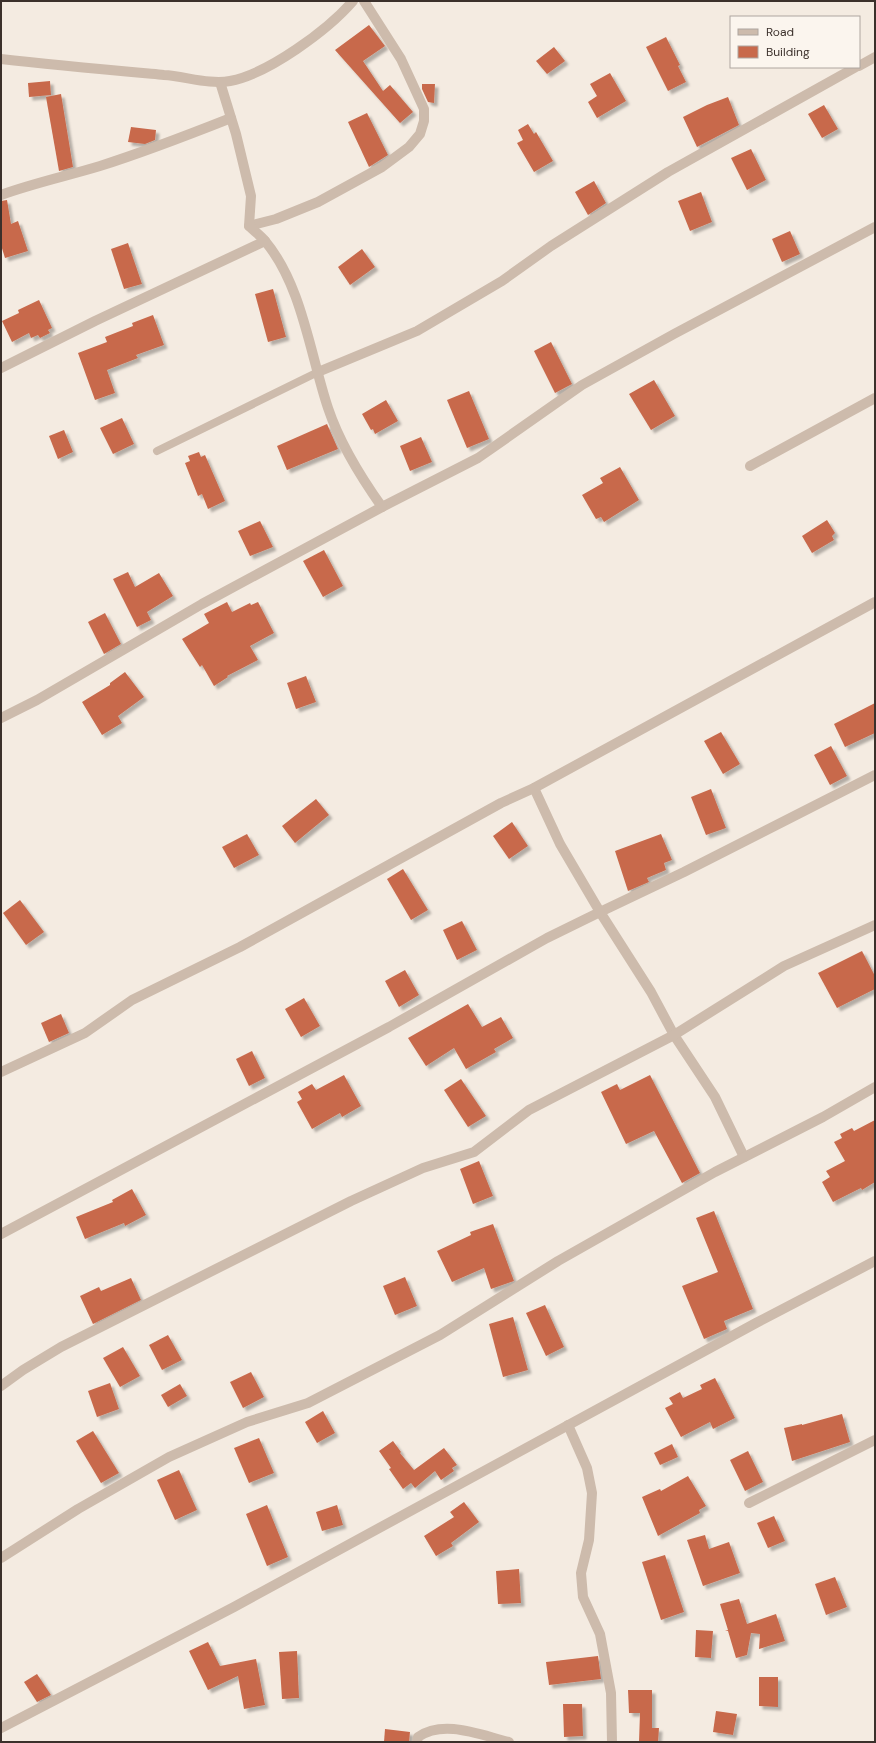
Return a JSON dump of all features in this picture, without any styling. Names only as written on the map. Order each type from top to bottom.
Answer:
[{"type":"street","points":[[1,59],[120,72],[165,75],[220,82],[230,81],[256,73],[295,49],[341,14],[353,1]]},
{"type":"street","points":[[249,226],[276,219],[318,202],[382,167],[409,147],[420,134],[424,121],[424,109],[401,59],[364,1]]},
{"type":"street","points":[[860,65],[875,57]]},
{"type":"street","points":[[318,372],[417,331],[502,281],[551,246],[668,172],[854,68]]},
{"type":"street","points":[[220,82],[251,196],[249,226]]},
{"type":"street","points":[[1,195],[34,183],[106,163],[165,144],[231,118]]},
{"type":"street","points":[[249,226],[265,241],[279,262],[290,285],[303,321],[328,409],[348,455],[382,507]]},
{"type":"street","points":[[1,718],[37,700],[202,604],[382,507],[478,458],[589,382],[674,334],[875,227]]},
{"type":"street","points":[[1,368],[95,321],[265,241]]},
{"type":"street","points":[[750,466],[875,398]]},
{"type":"street","points":[[1,1072],[85,1033],[132,1000],[240,947],[501,803],[534,788],[875,602]]},
{"type":"street","points":[[1,1234],[382,1031],[547,938],[684,872],[875,775]]},
{"type":"street","points":[[534,788],[560,844],[600,912],[651,992],[674,1035],[715,1097],[744,1157]]},
{"type":"street","points":[[1,1386],[22,1370],[61,1347],[344,1205],[423,1168],[474,1152],[529,1110],[674,1035],[784,966],[875,925]]},
{"type":"street","points":[[1,1558],[78,1509],[169,1457],[247,1422],[308,1402],[440,1335],[558,1261],[715,1172],[823,1117],[875,1087]]},
{"type":"street","points":[[1,1728],[234,1607],[756,1323],[875,1261]]},
{"type":"street","points":[[568,1425],[587,1468],[592,1493],[589,1540],[582,1573],[583,1597],[600,1634],[611,1693],[612,1742]]},
{"type":"street","points":[[749,1503],[875,1440]]},
{"type":"street","points":[[417,1742],[418,1737],[426,1731],[455,1728],[509,1742]]},
{"type":"lane","points":[[158,451],[318,372]]},
{"type":"building","points":[[369,25],[385,46],[363,61],[383,91],[390,85],[413,112],[400,123],[335,50]]},
{"type":"building","points":[[666,37],[680,65],[678,66],[686,82],[668,91],[646,47]]},
{"type":"building","points":[[554,47],[565,61],[547,74],[536,61]]},
{"type":"building","points":[[610,73],[626,101],[597,118],[588,102],[597,96],[590,84]]},
{"type":"building","points":[[50,81],[51,95],[29,97],[28,83]]},
{"type":"building","points":[[422,84],[435,84],[434,103],[428,102],[422,89]]},
{"type":"building","points":[[61,94],[73,167],[59,171],[46,97]]},
{"type":"building","points":[[728,97],[739,125],[697,147],[683,117],[707,105]]},
{"type":"building","points":[[824,105],[838,129],[822,138],[808,114]]},
{"type":"building","points":[[367,113],[388,155],[369,167],[348,122]]},
{"type":"building","points":[[528,124],[534,134],[536,132],[553,161],[534,172],[517,143],[523,140],[518,130]]},
{"type":"building","points":[[131,127],[156,130],[155,140],[145,144],[128,142]]},
{"type":"building","points":[[751,149],[766,180],[747,190],[731,158]]},
{"type":"building","points":[[594,181],[606,203],[588,215],[575,192]]},
{"type":"building","points":[[701,192],[712,222],[690,231],[678,201]]},
{"type":"building","points":[[7,200],[11,224],[18,221],[28,251],[5,258],[1,245],[1,201]]},
{"type":"building","points":[[790,231],[800,254],[782,262],[772,239]]},
{"type":"building","points":[[128,243],[142,284],[124,289],[111,249]]},
{"type":"building","points":[[362,249],[375,267],[350,285],[338,267]]},
{"type":"building","points":[[273,289],[286,337],[268,342],[255,294]]},
{"type":"building","points":[[39,300],[52,328],[48,330],[50,333],[40,338],[38,335],[31,338],[29,333],[12,342],[2,321],[19,313],[18,310]]},
{"type":"building","points":[[153,315],[164,345],[136,355],[138,358],[107,370],[115,393],[95,400],[78,353],[107,342],[105,337],[133,326],[132,323]]},
{"type":"building","points":[[551,342],[572,384],[555,393],[534,351]]},
{"type":"building","points":[[654,380],[675,416],[651,430],[629,394]]},
{"type":"building","points":[[469,391],[489,439],[467,448],[447,400]]},
{"type":"building","points":[[386,400],[398,421],[375,434],[362,414]]},
{"type":"building","points":[[122,418],[134,444],[113,454],[100,428]]},
{"type":"building","points":[[327,424],[338,449],[287,470],[277,446]]},
{"type":"building","points":[[64,430],[73,452],[58,459],[49,436]]},
{"type":"building","points":[[421,437],[432,462],[410,471],[400,446]]},
{"type":"building","points":[[199,452],[201,457],[205,455],[225,501],[208,509],[202,494],[198,496],[185,463],[190,461],[188,456]]},
{"type":"building","points":[[620,467],[639,500],[604,522],[601,517],[596,519],[582,495],[603,483],[600,478]]},
{"type":"building","points":[[827,520],[835,533],[832,536],[834,540],[812,553],[802,536]]},
{"type":"building","points":[[260,521],[273,547],[250,556],[238,531]]},
{"type":"building","points":[[324,550],[343,586],[323,597],[303,561]]},
{"type":"building","points":[[128,572],[135,587],[159,573],[173,596],[147,612],[151,620],[137,627],[113,579]]},
{"type":"building","points":[[227,602],[232,612],[250,603],[251,605],[258,602],[274,633],[250,646],[258,660],[227,676],[228,677],[214,686],[202,665],[200,667],[182,639],[209,623],[204,614]]},
{"type":"building","points":[[105,613],[121,644],[104,654],[88,622]]},
{"type":"building","points":[[125,672],[144,697],[118,716],[122,723],[102,735],[82,702],[110,685],[110,683]]},
{"type":"building","points":[[306,676],[316,702],[296,709],[287,683]]},
{"type":"building","points":[[875,703],[875,733],[845,747],[834,724]]},
{"type":"building","points":[[721,732],[740,764],[723,774],[704,741]]},
{"type":"building","points":[[831,746],[847,776],[830,785],[814,755]]},
{"type":"building","points":[[711,789],[726,828],[706,835],[691,797]]},
{"type":"building","points":[[316,799],[329,815],[295,843],[282,826]]},
{"type":"building","points":[[512,822],[528,846],[509,859],[493,836]]},
{"type":"building","points":[[247,834],[259,855],[234,868],[222,847]]},
{"type":"building","points":[[661,834],[672,860],[664,863],[666,870],[647,878],[649,882],[628,891],[615,851]]},
{"type":"building","points":[[403,869],[428,910],[411,920],[387,879]]},
{"type":"building","points":[[20,900],[44,932],[26,945],[3,913]]},
{"type":"building","points":[[462,921],[477,950],[457,960],[443,930]]},
{"type":"building","points":[[862,951],[875,976],[875,989],[837,1008],[818,973]]},
{"type":"building","points":[[405,970],[419,995],[399,1007],[385,981]]},
{"type":"building","points":[[304,998],[320,1026],[301,1037],[285,1009]]},
{"type":"building","points":[[468,1004],[482,1027],[501,1017],[513,1038],[494,1049],[496,1052],[466,1069],[454,1048],[426,1066],[408,1038]]},
{"type":"building","points":[[61,1014],[69,1033],[49,1042],[41,1023]]},
{"type":"building","points":[[252,1051],[265,1078],[249,1086],[236,1059]]},
{"type":"building","points":[[344,1075],[361,1106],[342,1117],[340,1113],[312,1129],[297,1102],[302,1099],[298,1092],[312,1084],[316,1090]]},
{"type":"building","points":[[650,1075],[700,1173],[682,1183],[654,1131],[626,1144],[601,1092],[617,1084],[620,1090]]},
{"type":"building","points":[[461,1079],[486,1116],[468,1127],[444,1090]]},
{"type":"building","points":[[875,1120],[875,1182],[862,1190],[861,1188],[833,1202],[822,1182],[830,1177],[826,1171],[845,1161],[834,1142],[842,1138],[840,1134],[852,1128],[854,1131]]},
{"type":"building","points":[[479,1161],[493,1196],[473,1204],[460,1169]]},
{"type":"building","points":[[132,1189],[146,1215],[125,1226],[124,1223],[85,1239],[76,1217],[113,1202],[112,1200]]},
{"type":"building","points":[[714,1211],[753,1309],[724,1321],[727,1329],[704,1339],[682,1286],[718,1272],[696,1218]]},
{"type":"building","points":[[493,1224],[514,1281],[491,1289],[484,1268],[452,1282],[437,1251],[471,1235],[470,1232]]},
{"type":"building","points":[[405,1277],[417,1306],[395,1315],[383,1286]]},
{"type":"building","points":[[131,1278],[141,1300],[93,1324],[80,1296],[99,1287],[101,1291]]},
{"type":"building","points":[[545,1305],[564,1347],[546,1356],[526,1313]]},
{"type":"building","points":[[513,1317],[528,1370],[503,1377],[489,1324]]},
{"type":"building","points":[[168,1335],[182,1360],[162,1370],[149,1345]]},
{"type":"building","points":[[123,1347],[140,1376],[120,1387],[103,1358]]},
{"type":"building","points":[[251,1372],[264,1397],[243,1408],[230,1382]]},
{"type":"building","points":[[715,1378],[735,1418],[713,1429],[710,1422],[681,1437],[665,1408],[673,1404],[669,1398],[680,1392],[683,1398],[702,1389],[700,1385]]},
{"type":"building","points":[[110,1383],[119,1409],[97,1417],[88,1391]]},
{"type":"building","points":[[180,1384],[187,1396],[168,1407],[161,1395]]},
{"type":"building","points":[[323,1411],[335,1433],[317,1443],[305,1422]]},
{"type":"building","points":[[842,1414],[850,1442],[792,1461],[784,1428],[802,1425]]},
{"type":"building","points":[[93,1431],[119,1473],[101,1483],[76,1441]]},
{"type":"building","points":[[259,1438],[274,1473],[249,1483],[234,1448]]},
{"type":"building","points":[[393,1441],[401,1452],[400,1453],[414,1470],[444,1448],[457,1465],[452,1468],[454,1471],[441,1480],[435,1471],[415,1488],[411,1483],[403,1489],[379,1451]]},
{"type":"building","points":[[672,1444],[678,1457],[660,1465],[654,1453]]},
{"type":"building","points":[[748,1451],[763,1482],[745,1491],[730,1460]]},
{"type":"building","points":[[179,1470],[197,1510],[175,1520],[157,1480]]},
{"type":"building","points":[[688,1476],[706,1506],[699,1510],[700,1513],[658,1536],[642,1497],[660,1489],[661,1491]]},
{"type":"building","points":[[464,1502],[479,1522],[451,1543],[453,1546],[436,1556],[424,1536],[454,1517],[450,1512]]},
{"type":"building","points":[[267,1505],[288,1557],[267,1566],[246,1514]]},
{"type":"building","points":[[337,1505],[343,1525],[322,1531],[316,1512]]},
{"type":"building","points":[[774,1516],[785,1541],[768,1548],[757,1523]]},
{"type":"building","points":[[705,1535],[709,1549],[729,1542],[740,1573],[703,1586],[687,1540]]},
{"type":"building","points":[[665,1555],[684,1612],[661,1620],[642,1562]]},
{"type":"building","points":[[519,1569],[521,1603],[498,1604],[496,1571]]},
{"type":"building","points":[[835,1577],[847,1607],[826,1615],[815,1584]]},
{"type":"building","points":[[739,1599],[747,1624],[776,1614],[785,1641],[759,1649],[760,1634],[751,1633],[747,1655],[736,1658],[728,1631],[725,1631],[728,1630],[720,1604]]},
{"type":"building","points":[[696,1630],[713,1631],[711,1658],[695,1657]]},
{"type":"building","points":[[208,1642],[220,1666],[256,1659],[265,1705],[244,1709],[238,1676],[208,1690],[189,1651]]},
{"type":"building","points":[[297,1651],[299,1698],[282,1699],[279,1652]]},
{"type":"building","points":[[598,1656],[601,1679],[549,1685],[546,1662]]},
{"type":"building","points":[[37,1674],[51,1695],[37,1702],[24,1682]]},
{"type":"building","points":[[759,1677],[778,1677],[778,1707],[759,1706]]},
{"type":"building","points":[[628,1690],[652,1690],[652,1728],[659,1728],[658,1742],[639,1742],[640,1713],[629,1713]]},
{"type":"building","points":[[563,1704],[582,1704],[583,1736],[564,1737]]},
{"type":"building","points":[[716,1711],[737,1714],[733,1735],[713,1732]]},
{"type":"building","points":[[385,1729],[410,1732],[409,1742],[384,1742]]}]
